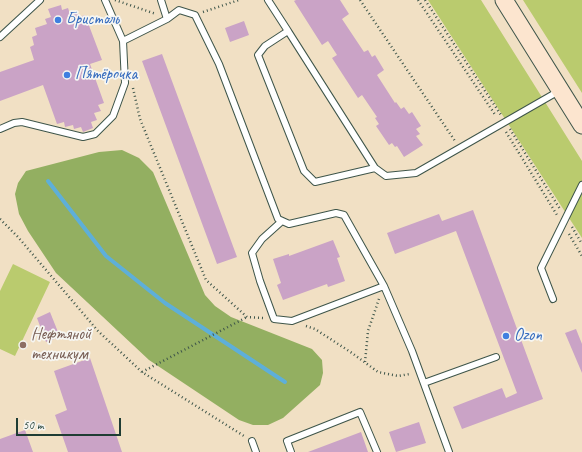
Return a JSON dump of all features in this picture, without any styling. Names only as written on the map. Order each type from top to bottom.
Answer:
[{"type":"main road","points":[[504,0],[582,125]]},
{"type":"lane","points":[[0,37],[25,12],[40,0]]},
{"type":"lane","points":[[0,129],[14,123],[22,122],[83,137],[95,134],[113,116],[125,83],[123,41],[105,0]]},
{"type":"lane","points":[[161,0],[167,19]]},
{"type":"lane","points":[[268,0],[375,168],[386,176],[416,173],[560,90]]},
{"type":"lane","points":[[123,41],[167,19],[179,10],[195,15],[219,64],[278,219],[289,224],[336,213],[344,215],[384,286],[412,351],[449,452]]},
{"type":"lane","points":[[288,31],[265,46],[258,55],[304,171],[315,182],[375,168]]},
{"type":"lane","points":[[553,299],[541,268],[582,185]]},
{"type":"lane","points":[[282,221],[262,239],[252,253],[260,281],[274,319],[292,321],[384,286]]},
{"type":"lane","points":[[424,383],[496,357]]},
{"type":"lane","points":[[291,452],[287,441],[360,412],[377,452]]},
{"type":"lane","points":[[252,441],[256,452]]},
{"type":"path","points":[[115,0],[167,19]]},
{"type":"path","points":[[195,15],[239,0]]},
{"type":"path","points":[[360,0],[460,148]]},
{"type":"path","points":[[418,0],[501,124],[582,256]]},
{"type":"path","points":[[133,88],[140,119],[206,280],[247,317]]},
{"type":"path","points":[[0,219],[18,237],[98,330],[142,372],[252,441]]},
{"type":"path","points":[[365,362],[368,331],[384,286]]},
{"type":"path","points":[[142,372],[247,317],[274,319]]},
{"type":"path","points":[[292,321],[315,329],[378,372],[398,376],[419,371]]},
{"type":"green space","points":[[428,0],[481,0],[582,161],[582,238]]},
{"type":"green space","points":[[523,0],[582,0],[582,93]]},
{"type":"green space","points":[[122,150],[139,158],[153,172],[205,295],[215,306],[231,317],[312,349],[322,360],[323,373],[320,385],[283,418],[268,425],[253,425],[239,420],[149,360],[56,273],[28,231],[19,214],[15,194],[18,183],[26,171],[99,152]]},
{"type":"green space","points":[[13,264],[50,282],[15,356],[0,349],[0,291]]},
{"type":"building","points":[[340,0],[349,14],[342,19],[364,52],[368,50],[372,57],[375,55],[384,70],[377,75],[395,103],[396,102],[401,109],[404,107],[409,114],[412,112],[421,126],[416,129],[420,134],[416,136],[423,145],[404,157],[397,146],[395,147],[392,143],[389,145],[376,126],[379,124],[375,118],[377,117],[362,95],[358,98],[332,58],[337,55],[328,41],[322,45],[294,1]]},
{"type":"building","name":"Пятёрочка","points":[[61,5],[62,10],[68,8],[70,14],[77,12],[79,17],[85,15],[102,60],[90,64],[104,103],[98,105],[101,111],[94,113],[97,120],[91,122],[93,128],[83,132],[81,127],[74,129],[73,125],[65,127],[64,122],[57,124],[43,85],[0,101],[0,72],[34,60],[30,47],[34,45],[32,37],[37,35],[35,28],[47,24],[45,19],[51,17],[48,9]]},
{"type":"building","points":[[244,21],[249,35],[230,42],[225,28]]},
{"type":"building","points":[[162,54],[237,257],[217,264],[142,61]]},
{"type":"building","points":[[473,210],[543,399],[462,429],[453,407],[502,388],[506,398],[517,393],[456,231],[395,254],[387,233],[439,214],[442,221]]},
{"type":"building","points":[[333,240],[340,257],[337,258],[345,281],[328,287],[327,284],[283,300],[277,285],[281,283],[273,259],[289,254],[289,256]]},
{"type":"building","points":[[50,312],[60,337],[46,342],[37,318]]},
{"type":"building","points":[[576,329],[582,344],[582,373],[565,333]]},
{"type":"building","points":[[90,358],[122,452],[68,452],[55,415],[67,410],[54,371]]},
{"type":"building","points":[[419,422],[426,443],[396,452],[389,432]]},
{"type":"building","points":[[25,430],[33,452],[0,452],[0,439]]},
{"type":"building","points":[[361,432],[368,452],[308,452]]},
{"type":"waterway","points":[[48,181],[106,256],[165,303],[285,382]]},
{"type":"place","name":"Бристоль","points":[[58,20]]},
{"type":"place","name":"Пятёрочка","points":[[67,75]]},
{"type":"place","name":"Ozon","points":[[506,336]]},
{"type":"place","name":"Нефтяной техникум","points":[[23,345]]}]
